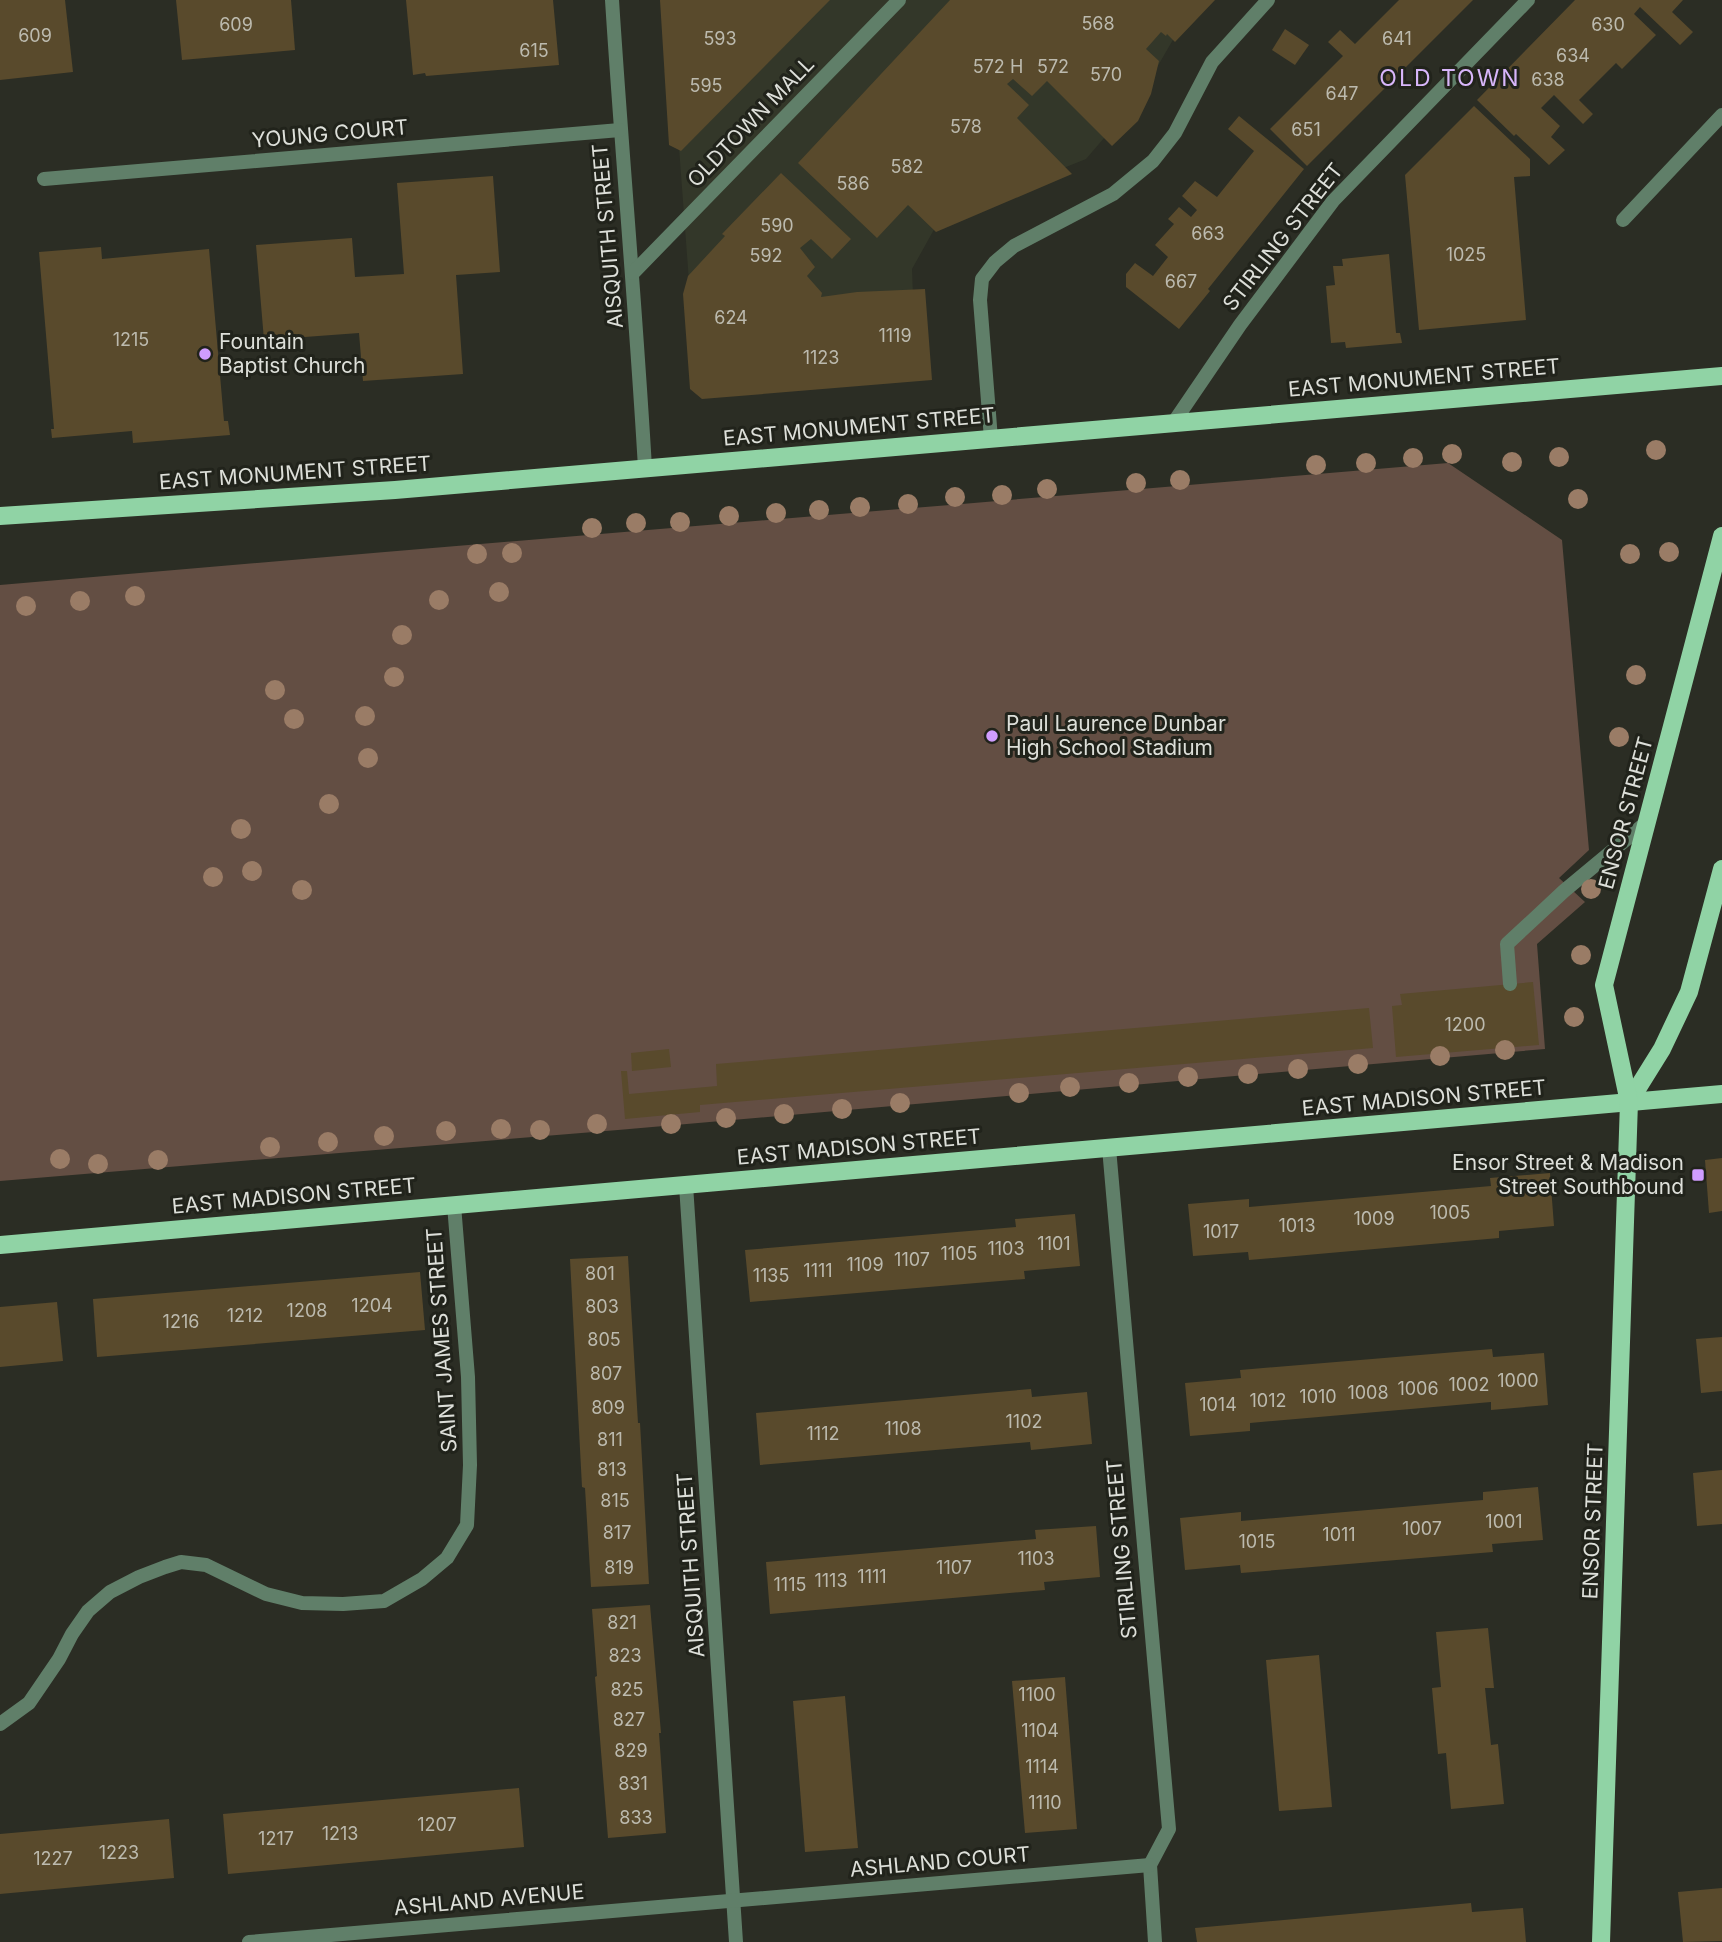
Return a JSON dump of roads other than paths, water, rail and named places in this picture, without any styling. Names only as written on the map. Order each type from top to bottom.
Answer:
[{"type":"main road","name":"EAST MONUMENT STREET","points":[[0,516],[395,490],[1722,376]]},
{"type":"main road","name":"ENSOR STREET","points":[[1601,1942],[1629,1102],[1604,985],[1722,536]]},
{"type":"main road","name":"ENSOR STREET","points":[[1629,1102],[1662,1049],[1689,992],[1722,869]]},
{"type":"main road","name":"EAST MADISON STREET","points":[[0,1245],[1722,1094]]},
{"type":"street","name":"AISQUITH STREET","points":[[612,0],[645,468]]},
{"type":"street","name":"OLDTOWN MALL","points":[[633,273],[899,0]]},
{"type":"street","points":[[991,439],[980,300],[982,279],[995,262],[1014,246],[1113,194],[1153,161],[1175,133],[1212,62],[1268,0]]},
{"type":"street","name":"STIRLING STREET","points":[[1174,422],[1240,325],[1333,201],[1528,0]]},
{"type":"street","points":[[1623,220],[1722,115]]},
{"type":"street","name":"YOUNG COURT","points":[[44,179],[620,130]]},
{"type":"street","points":[[1510,984],[1507,944],[1564,891],[1647,822]]},
{"type":"street","name":"STIRLING STREET","points":[[1109,1148],[1169,1829],[1150,1865]]},
{"type":"street","name":"AISQUITH STREET","points":[[686,1185],[736,1942]]},
{"type":"street","name":"SAINT JAMES STREET","points":[[0,1724],[29,1703],[88,1611],[110,1592],[165,1567],[181,1562],[206,1565],[266,1594],[302,1603],[343,1604],[384,1601],[422,1580],[447,1558],[467,1525],[471,1465],[468,1377],[454,1205]]},
{"type":"street","points":[[1150,1865],[1155,1942]]},
{"type":"street","name":"ASHLAND COURT","points":[[734,1901],[1150,1865]]},
{"type":"street","name":"ASHLAND AVENUE","points":[[249,1942],[734,1901]]},
{"type":"place","name":"Fountain Baptist Church","points":[[205,354]]},
{"type":"place","name":"Paul Laurence Dunbar High School Stadium","points":[[992,736]]},
{"type":"place","name":"Ensor Street & Madison Street Southbound","points":[[1698,1175]]},
{"type":"district","name":"OLD TOWN","points":[[1450,78]]}]
